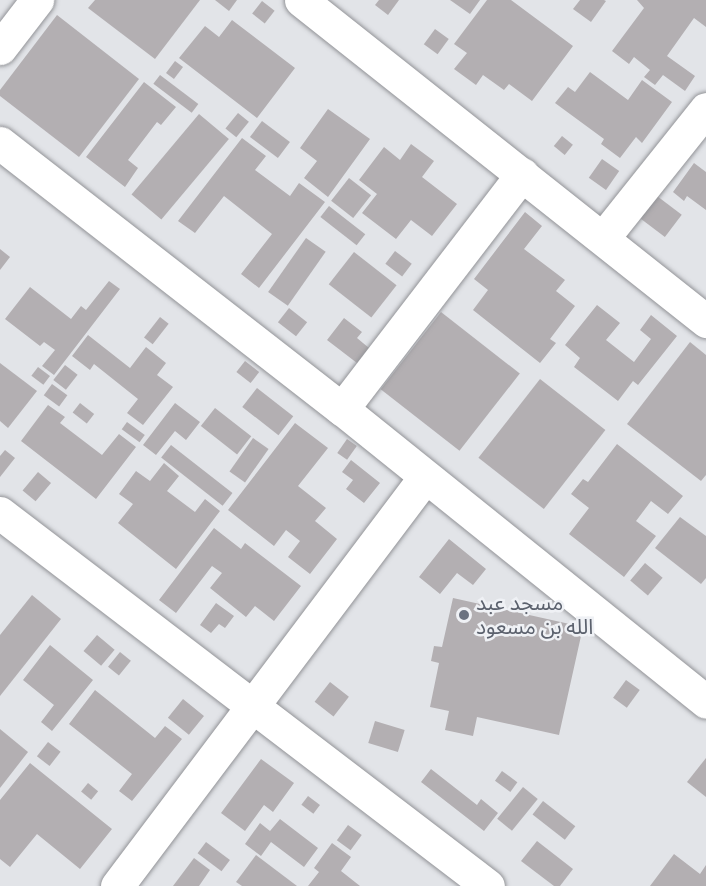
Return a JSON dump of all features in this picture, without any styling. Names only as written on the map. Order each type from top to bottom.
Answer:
[{"type":"street","points":[[0,48],[37,0]]},
{"type":"street","points":[[301,0],[706,321]]},
{"type":"street","points":[[603,238],[706,108]]},
{"type":"street","points":[[0,143],[342,409],[706,702]]},
{"type":"street","points":[[342,409],[522,174]]},
{"type":"street","points":[[117,886],[425,477]]},
{"type":"street","points":[[0,513],[488,886]]},
{"type":"building","points":[[95,0],[200,0],[155,59],[88,8]]},
{"type":"building","points":[[215,0],[237,0],[229,11]]},
{"type":"building","points":[[379,0],[399,0],[388,15],[375,5]]},
{"type":"building","points":[[450,0],[480,0],[470,14]]},
{"type":"building","points":[[487,0],[511,0],[573,46],[532,101],[509,84],[504,90],[483,75],[476,85],[454,69],[467,53],[454,44]]},
{"type":"building","points":[[580,0],[606,1],[591,22],[573,9]]},
{"type":"building","points":[[637,0],[706,0],[706,27],[694,18],[667,56],[695,76],[685,91],[663,75],[655,85],[644,77],[650,70],[634,57],[629,64],[612,51],[644,8]]},
{"type":"building","points":[[262,1],[275,11],[265,23],[252,14]]},
{"type":"building","points":[[57,15],[139,79],[79,157],[0,96],[0,90]]},
{"type":"building","points":[[232,20],[295,68],[257,118],[179,58],[205,26],[219,37]]},
{"type":"building","points":[[435,29],[449,39],[438,54],[424,44]]},
{"type":"building","points":[[175,61],[183,67],[174,79],[166,73]]},
{"type":"building","points":[[590,72],[628,100],[642,80],[672,102],[642,143],[636,137],[620,158],[601,144],[604,139],[555,103],[568,87],[575,92]]},
{"type":"building","points":[[160,75],[198,104],[192,113],[153,84]]},
{"type":"building","points":[[144,82],[176,107],[161,125],[157,122],[128,160],[138,168],[125,187],[86,157]]},
{"type":"building","points":[[328,109],[370,139],[328,197],[304,178],[317,161],[300,148]]},
{"type":"building","points":[[238,113],[249,122],[236,137],[225,129]]},
{"type":"building","points":[[199,114],[229,139],[161,220],[132,194]]},
{"type":"building","points":[[262,121],[290,142],[278,158],[250,137]]},
{"type":"building","points":[[562,136],[573,145],[565,155],[554,146]]},
{"type":"building","points":[[242,138],[266,156],[255,170],[290,196],[299,183],[325,202],[259,288],[241,274],[272,234],[224,196],[195,233],[178,221]]},
{"type":"building","points":[[411,144],[434,161],[422,177],[457,204],[432,236],[411,220],[396,239],[362,213],[377,194],[359,180],[384,147],[400,160]]},
{"type":"building","points":[[602,159],[619,171],[606,190],[589,178]]},
{"type":"building","points":[[694,163],[706,172],[706,210],[687,196],[684,201],[673,192]]},
{"type":"building","points":[[349,178],[371,195],[353,218],[331,201]]},
{"type":"building","points":[[653,193],[682,215],[665,237],[636,215]]},
{"type":"building","points":[[329,206],[365,234],[357,245],[320,217]]},
{"type":"building","points":[[525,212],[542,226],[524,249],[565,280],[556,291],[575,306],[550,339],[556,343],[540,363],[473,310],[488,290],[474,279]]},
{"type":"building","points":[[306,238],[326,252],[288,306],[268,292]]},
{"type":"building","points":[[0,249],[10,257],[0,270]]},
{"type":"building","points":[[395,251],[412,264],[402,276],[385,264]]},
{"type":"building","points":[[354,252],[397,285],[371,318],[329,284]]},
{"type":"building","points":[[109,281],[120,289],[54,375],[42,366],[55,350],[44,342],[40,346],[5,319],[30,287],[71,319],[81,306],[86,310]]},
{"type":"building","points":[[597,305],[620,323],[606,340],[634,362],[651,339],[640,330],[651,315],[677,336],[638,385],[633,381],[618,401],[574,367],[580,358],[565,345]]},
{"type":"building","points":[[289,308],[307,322],[296,336],[278,322]]},
{"type":"building","points":[[441,312],[520,374],[459,451],[381,389]]},
{"type":"building","points":[[160,317],[169,324],[153,344],[144,337]]},
{"type":"building","points":[[344,318],[362,332],[357,338],[369,348],[357,363],[327,340]]},
{"type":"building","points":[[88,335],[130,368],[146,347],[166,363],[157,375],[173,387],[143,425],[127,413],[138,399],[94,364],[90,370],[72,356]]},
{"type":"building","points":[[690,342],[706,355],[706,475],[701,481],[627,424]]},
{"type":"building","points":[[245,361],[259,372],[251,383],[236,372]]},
{"type":"building","points":[[0,363],[37,391],[8,428],[0,421]]},
{"type":"building","points":[[65,365],[78,375],[66,390],[53,380]]},
{"type":"building","points":[[38,367],[50,376],[43,385],[31,376]]},
{"type":"building","points":[[540,379],[605,430],[544,509],[478,458]]},
{"type":"building","points":[[52,384],[67,395],[59,406],[44,395]]},
{"type":"building","points":[[257,388],[293,416],[278,435],[242,407]]},
{"type":"building","points":[[80,403],[94,414],[87,424],[73,412]]},
{"type":"building","points":[[175,403],[200,422],[186,440],[175,431],[156,455],[143,445]]},
{"type":"building","points":[[48,405],[65,417],[60,423],[102,455],[119,434],[136,447],[96,499],[21,441]]},
{"type":"building","points":[[215,408],[251,436],[237,454],[201,426]]},
{"type":"building","points":[[127,422],[145,435],[140,442],[122,429]]},
{"type":"building","points":[[295,423],[328,448],[298,486],[326,508],[315,521],[337,539],[310,574],[288,557],[300,541],[286,530],[274,546],[228,510]]},
{"type":"building","points":[[253,438],[269,449],[245,482],[229,472]]},
{"type":"building","points":[[347,439],[357,446],[347,460],[337,453]]},
{"type":"building","points":[[617,444],[683,496],[668,514],[651,501],[636,521],[656,536],[624,577],[569,534],[589,508],[571,494],[583,479],[588,482]]},
{"type":"building","points":[[171,445],[232,493],[223,506],[161,458]]},
{"type":"building","points":[[5,450],[15,458],[0,477],[0,456]]},
{"type":"building","points":[[351,460],[380,483],[364,503],[346,489],[353,480],[342,472]]},
{"type":"building","points":[[164,463],[179,476],[167,491],[195,512],[205,499],[220,511],[176,569],[118,523],[133,504],[119,494],[136,471],[150,481]]},
{"type":"building","points":[[38,472],[51,483],[36,501],[23,490]]},
{"type":"building","points":[[680,517],[706,536],[706,578],[701,584],[655,548]]},
{"type":"building","points":[[214,528],[241,549],[245,543],[301,586],[274,621],[255,606],[246,617],[210,588],[222,573],[212,566],[176,613],[159,600]]},
{"type":"building","points":[[449,539],[486,569],[473,585],[457,573],[440,594],[419,577]]},
{"type":"building","points":[[645,563],[663,578],[648,595],[630,581]]},
{"type":"building","points":[[32,595],[61,619],[0,696],[0,635]]},
{"type":"building","points":[[453,598],[583,627],[559,735],[477,717],[473,736],[445,730],[449,711],[430,707],[439,663],[431,661],[434,646],[442,647]]},
{"type":"building","points":[[216,603],[234,616],[225,628],[219,624],[211,633],[200,625]]},
{"type":"building","points":[[97,635],[115,650],[101,666],[84,651]]},
{"type":"building","points":[[50,645],[93,680],[52,731],[41,722],[54,705],[23,680]]},
{"type":"building","points":[[120,652],[131,661],[119,676],[108,667]]},
{"type":"building","points":[[626,680],[640,690],[627,708],[613,698]]},
{"type":"building","points":[[330,682],[349,697],[334,716],[315,702]]},
{"type":"building","points":[[95,690],[155,738],[165,726],[182,739],[132,801],[119,791],[132,774],[69,724]]},
{"type":"building","points":[[183,699],[204,716],[189,735],[168,718]]},
{"type":"building","points":[[375,721],[405,730],[398,752],[368,743]]},
{"type":"building","points":[[0,729],[28,752],[0,788]]},
{"type":"building","points":[[48,742],[61,752],[50,766],[37,756]]},
{"type":"building","points":[[706,758],[706,797],[687,782]]},
{"type":"building","points":[[261,759],[294,783],[273,812],[264,805],[245,831],[221,813]]},
{"type":"building","points":[[30,763],[112,829],[80,869],[37,834],[10,867],[0,859],[0,800]]},
{"type":"building","points":[[431,769],[477,805],[481,799],[498,813],[484,831],[421,782]]},
{"type":"building","points":[[502,771],[517,782],[510,792],[495,781]]},
{"type":"building","points":[[88,783],[98,791],[91,800],[81,792]]},
{"type":"building","points":[[523,787],[538,799],[512,831],[497,819]]},
{"type":"building","points":[[308,796],[320,805],[313,814],[301,805]]},
{"type":"building","points":[[543,801],[575,826],[565,840],[533,814]]},
{"type":"building","points":[[280,819],[318,848],[304,867],[271,842],[261,856],[245,844],[260,823],[270,831]]},
{"type":"building","points":[[348,825],[362,835],[351,850],[337,840]]},
{"type":"building","points":[[537,841],[573,869],[560,886],[554,886],[521,861]]},
{"type":"building","points":[[206,842],[230,860],[222,871],[198,853]]},
{"type":"building","points":[[332,843],[351,857],[341,871],[360,886],[308,886],[319,872],[314,868]]},
{"type":"building","points":[[674,854],[700,874],[706,865],[706,886],[650,886]]},
{"type":"building","points":[[256,855],[297,886],[242,886],[236,882]]},
{"type":"building","points":[[194,858],[210,870],[199,886],[173,886]]},
{"type":"place","name":"مسجد عبد الله بن مسعود","points":[[464,615]]}]
